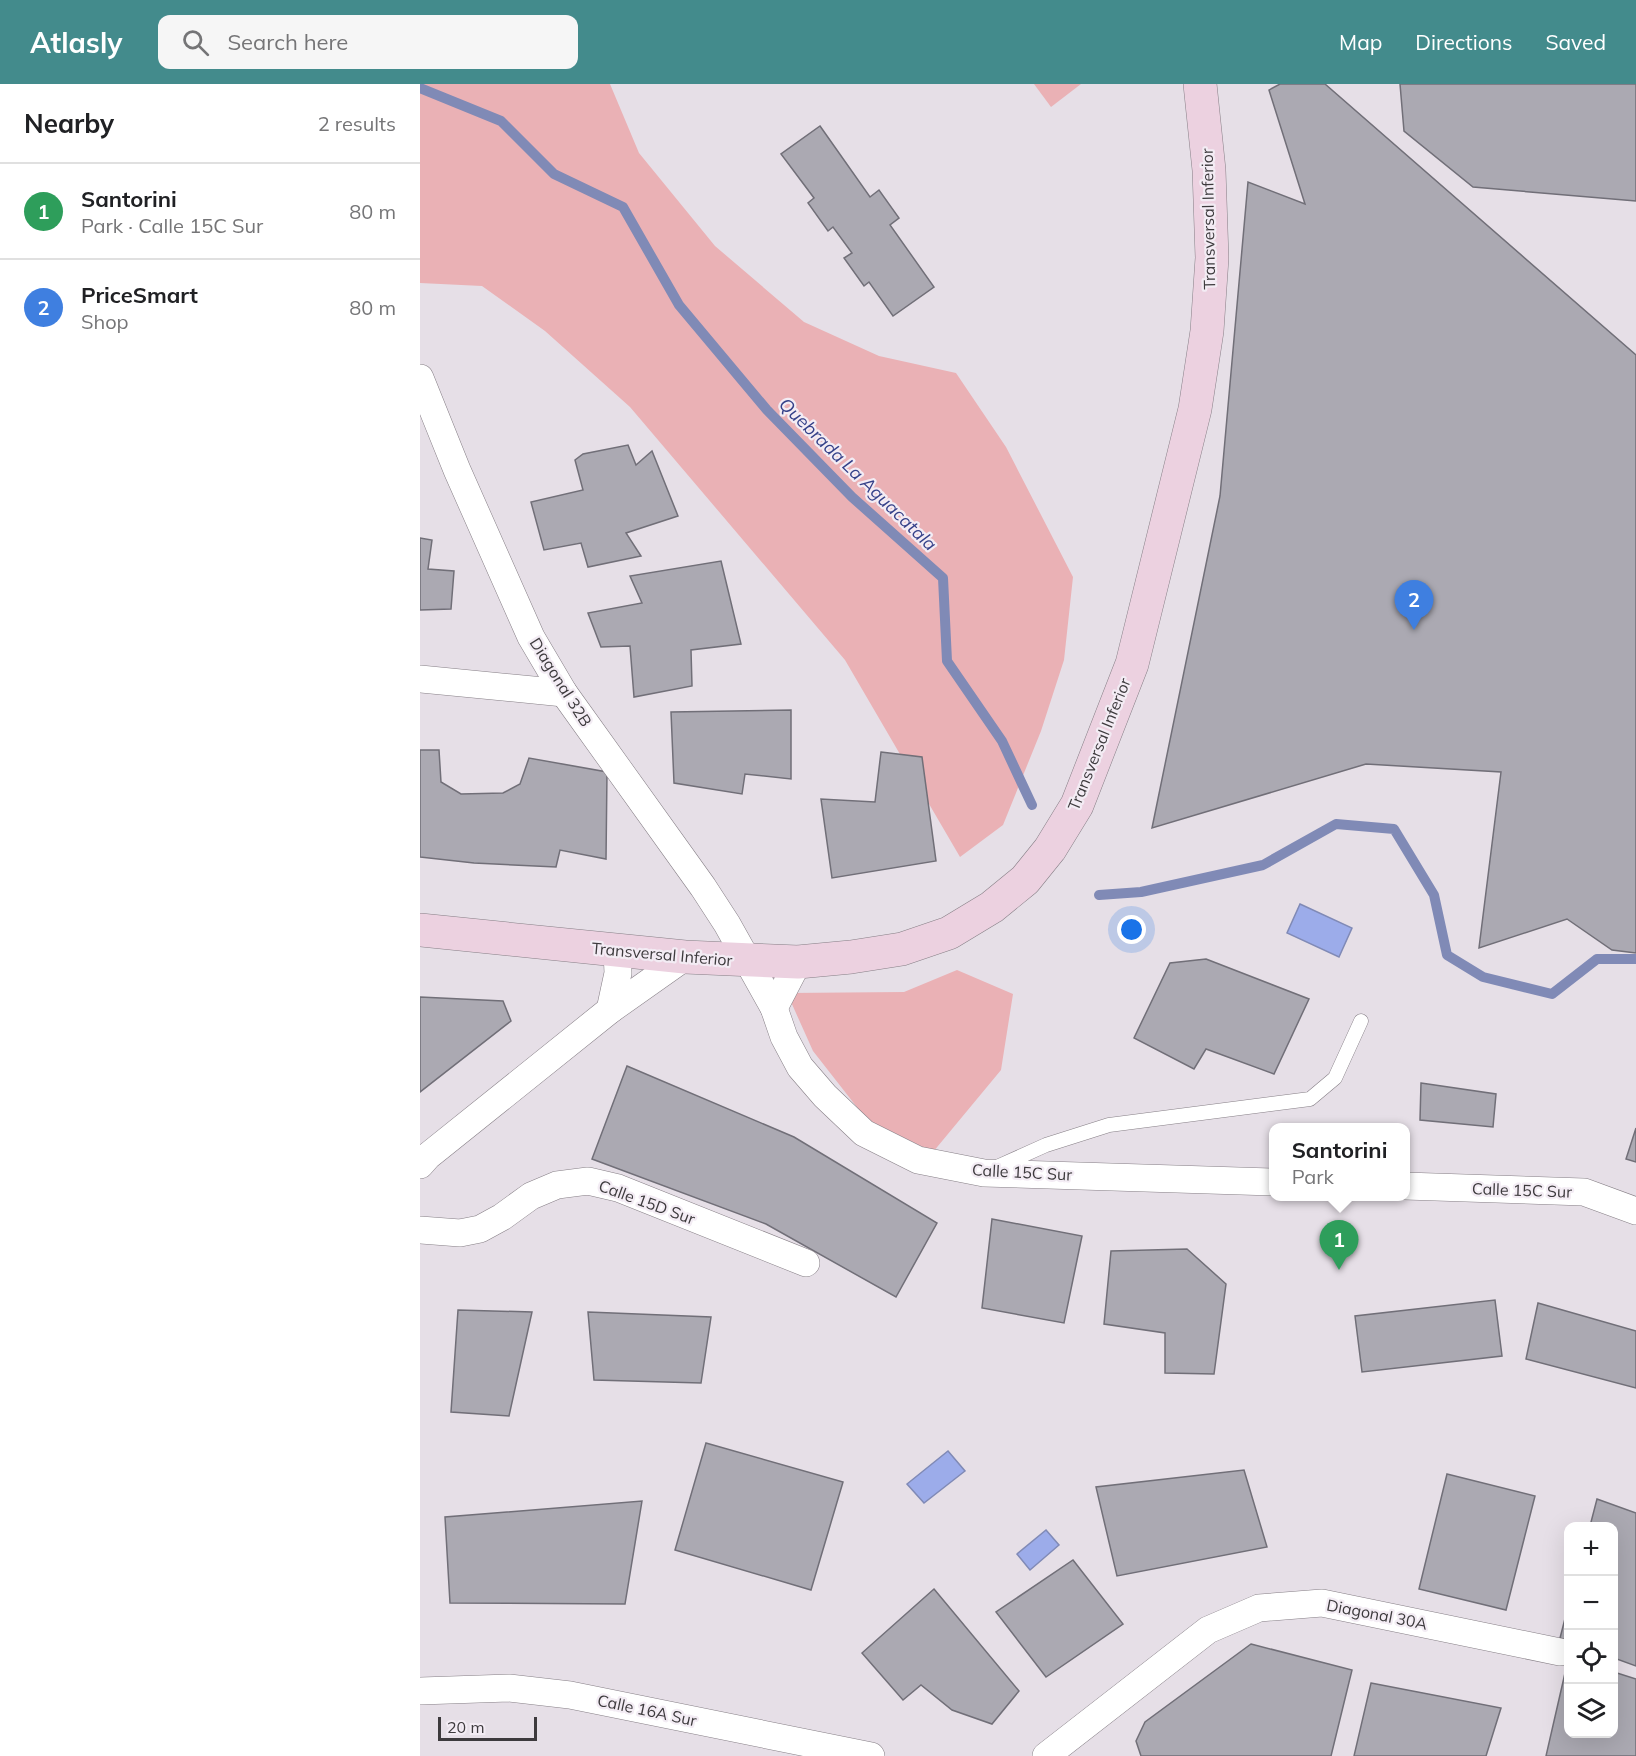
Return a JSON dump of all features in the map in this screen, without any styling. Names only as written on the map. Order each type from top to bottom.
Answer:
[{"type":"main road","name":"Transversal Inferior","points":[[420,930],[685,957],[798,962],[902,949],[949,933],[992,907],[1025,880],[1050,849],[1077,805],[1132,664],[1195,409],[1207,330],[1212,258],[1209,170],[1200,84]]},
{"type":"street","name":"Diagonal 32B","points":[[420,378],[531,637],[564,693],[703,887],[747,961]]},
{"type":"street","points":[[420,679],[564,693]]},
{"type":"street","points":[[610,1010],[618,973],[617,951]]},
{"type":"street","points":[[420,1165],[428,1156],[610,1010],[685,957]]},
{"type":"street","name":"Calle 15C Sur","points":[[747,961],[774,1008],[784,1037],[800,1067],[825,1096],[864,1133],[918,1160],[984,1173],[1269,1182]]},
{"type":"street","points":[[774,1008],[798,962]]},
{"type":"street","name":"Calle 15D Sur","points":[[420,1230],[460,1233],[480,1229],[502,1217],[531,1196],[557,1185],[588,1181],[618,1188],[806,1263]]},
{"type":"street","name":"Calle 15C Sur","points":[[1410,1186],[1584,1192],[1636,1211]]},
{"type":"street","name":"Diagonal 30A","points":[[1053,1753],[1209,1629],[1259,1608],[1322,1603],[1560,1652]]},
{"type":"street","name":"Calle 16A Sur","points":[[420,1690],[509,1688],[570,1695],[871,1756]]},
{"type":"lane","points":[[984,1173],[1046,1145],[1109,1125],[1310,1099],[1335,1078],[1361,1021]]},
{"type":"shaded area","points":[[420,84],[610,84],[639,153],[715,246],[804,322],[879,356],[956,373],[1006,447],[1073,577],[1064,660],[1041,731],[1003,825],[960,857],[845,660],[630,407],[545,331],[482,286],[420,283]]},
{"type":"shaded area","points":[[1034,84],[1081,84],[1051,107]]},
{"type":"shaded area","points":[[957,970],[1013,994],[1001,1070],[933,1152],[867,1120],[813,1051],[787,993],[904,992]]},
{"type":"water","points":[[1300,904],[1352,928],[1339,957],[1287,933]]},
{"type":"water","points":[[948,1451],[965,1471],[924,1503],[907,1484]]},
{"type":"water","points":[[1046,1530],[1059,1545],[1030,1570],[1017,1554]]},
{"type":"building","points":[[1280,84],[1325,84],[1636,355],[1636,953],[1612,950],[1567,919],[1479,948],[1501,772],[1366,764],[1152,828],[1220,496],[1248,182],[1305,204],[1269,90]]},
{"type":"building","points":[[1400,84],[1636,84],[1636,201],[1473,187],[1404,131]]},
{"type":"building","points":[[820,126],[870,197],[879,190],[899,218],[890,225],[934,287],[893,316],[869,282],[864,286],[844,258],[852,253],[833,227],[828,231],[808,203],[814,198],[781,154]]},
{"type":"building","points":[[628,445],[636,465],[652,451],[678,516],[626,533],[641,556],[588,567],[581,543],[544,550],[531,502],[583,490],[575,460],[583,454]]},
{"type":"building","points":[[420,538],[432,540],[428,569],[454,571],[451,609],[420,610]]},
{"type":"building","points":[[721,561],[741,644],[691,650],[692,686],[634,697],[630,646],[601,647],[588,613],[642,603],[630,576]]},
{"type":"building","points":[[791,710],[791,779],[745,774],[742,794],[674,783],[671,712]]},
{"type":"building","points":[[420,750],[439,750],[441,782],[461,794],[503,793],[520,784],[529,758],[607,772],[606,859],[560,850],[556,867],[474,863],[420,857]]},
{"type":"building","points":[[881,752],[922,757],[936,861],[832,878],[821,799],[875,802]]},
{"type":"building","points":[[1206,959],[1309,999],[1274,1074],[1206,1049],[1194,1069],[1134,1038],[1170,963]]},
{"type":"building","points":[[420,997],[503,1001],[511,1021],[420,1092]]},
{"type":"building","points":[[627,1066],[794,1137],[937,1223],[896,1297],[766,1224],[592,1159]]},
{"type":"building","points":[[1421,1083],[1496,1094],[1493,1127],[1420,1120]]},
{"type":"building","points":[[1636,1128],[1636,1162],[1626,1159]]},
{"type":"building","points":[[992,1219],[1082,1236],[1064,1323],[982,1308]]},
{"type":"building","points":[[1187,1249],[1226,1284],[1214,1374],[1165,1373],[1165,1333],[1104,1324],[1111,1251]]},
{"type":"building","points":[[1495,1300],[1502,1356],[1362,1372],[1355,1316]]},
{"type":"building","points":[[1538,1303],[1636,1331],[1636,1388],[1526,1359]]},
{"type":"building","points":[[458,1310],[532,1312],[509,1416],[451,1412]]},
{"type":"building","points":[[588,1312],[711,1317],[701,1383],[594,1380]]},
{"type":"building","points":[[706,1443],[843,1482],[811,1590],[675,1550]]},
{"type":"building","points":[[1244,1470],[1267,1547],[1117,1576],[1096,1487]]},
{"type":"building","points":[[1447,1474],[1535,1496],[1506,1610],[1419,1589]]},
{"type":"building","points":[[1597,1499],[1636,1513],[1636,1666],[1618,1659],[1618,1522],[1591,1522]]},
{"type":"building","points":[[642,1501],[625,1604],[450,1603],[445,1517]]},
{"type":"building","points":[[1073,1560],[1123,1624],[1046,1677],[996,1612]]},
{"type":"building","points":[[934,1589],[1019,1691],[992,1724],[952,1710],[921,1685],[903,1700],[862,1653]]},
{"type":"building","points":[[1564,1622],[1564,1640],[1560,1638]]},
{"type":"building","points":[[1251,1644],[1352,1670],[1331,1756],[1141,1756],[1136,1741],[1145,1722]]},
{"type":"building","points":[[1618,1673],[1636,1679],[1636,1756],[1546,1756],[1564,1677],[1564,1738],[1618,1738]]},
{"type":"building","points":[[1371,1683],[1501,1708],[1486,1756],[1354,1756]]},
{"type":"waterway","name":"Quebrada La Aguacatala","points":[[420,88],[501,121],[554,174],[623,207],[679,305],[767,410],[852,497],[943,578],[947,661],[1002,741],[1032,805]]},
{"type":"waterway","name":"Quebrada La Aguacatala","points":[[1099,895],[1141,892],[1263,865],[1336,824],[1394,829],[1434,895],[1447,955],[1483,977],[1552,994],[1597,959],[1636,959]]},
{"type":"place","name":"PriceSmart","points":[[1414,630]]},
{"type":"place","name":"Santorini","points":[[1339,1270]]}]
